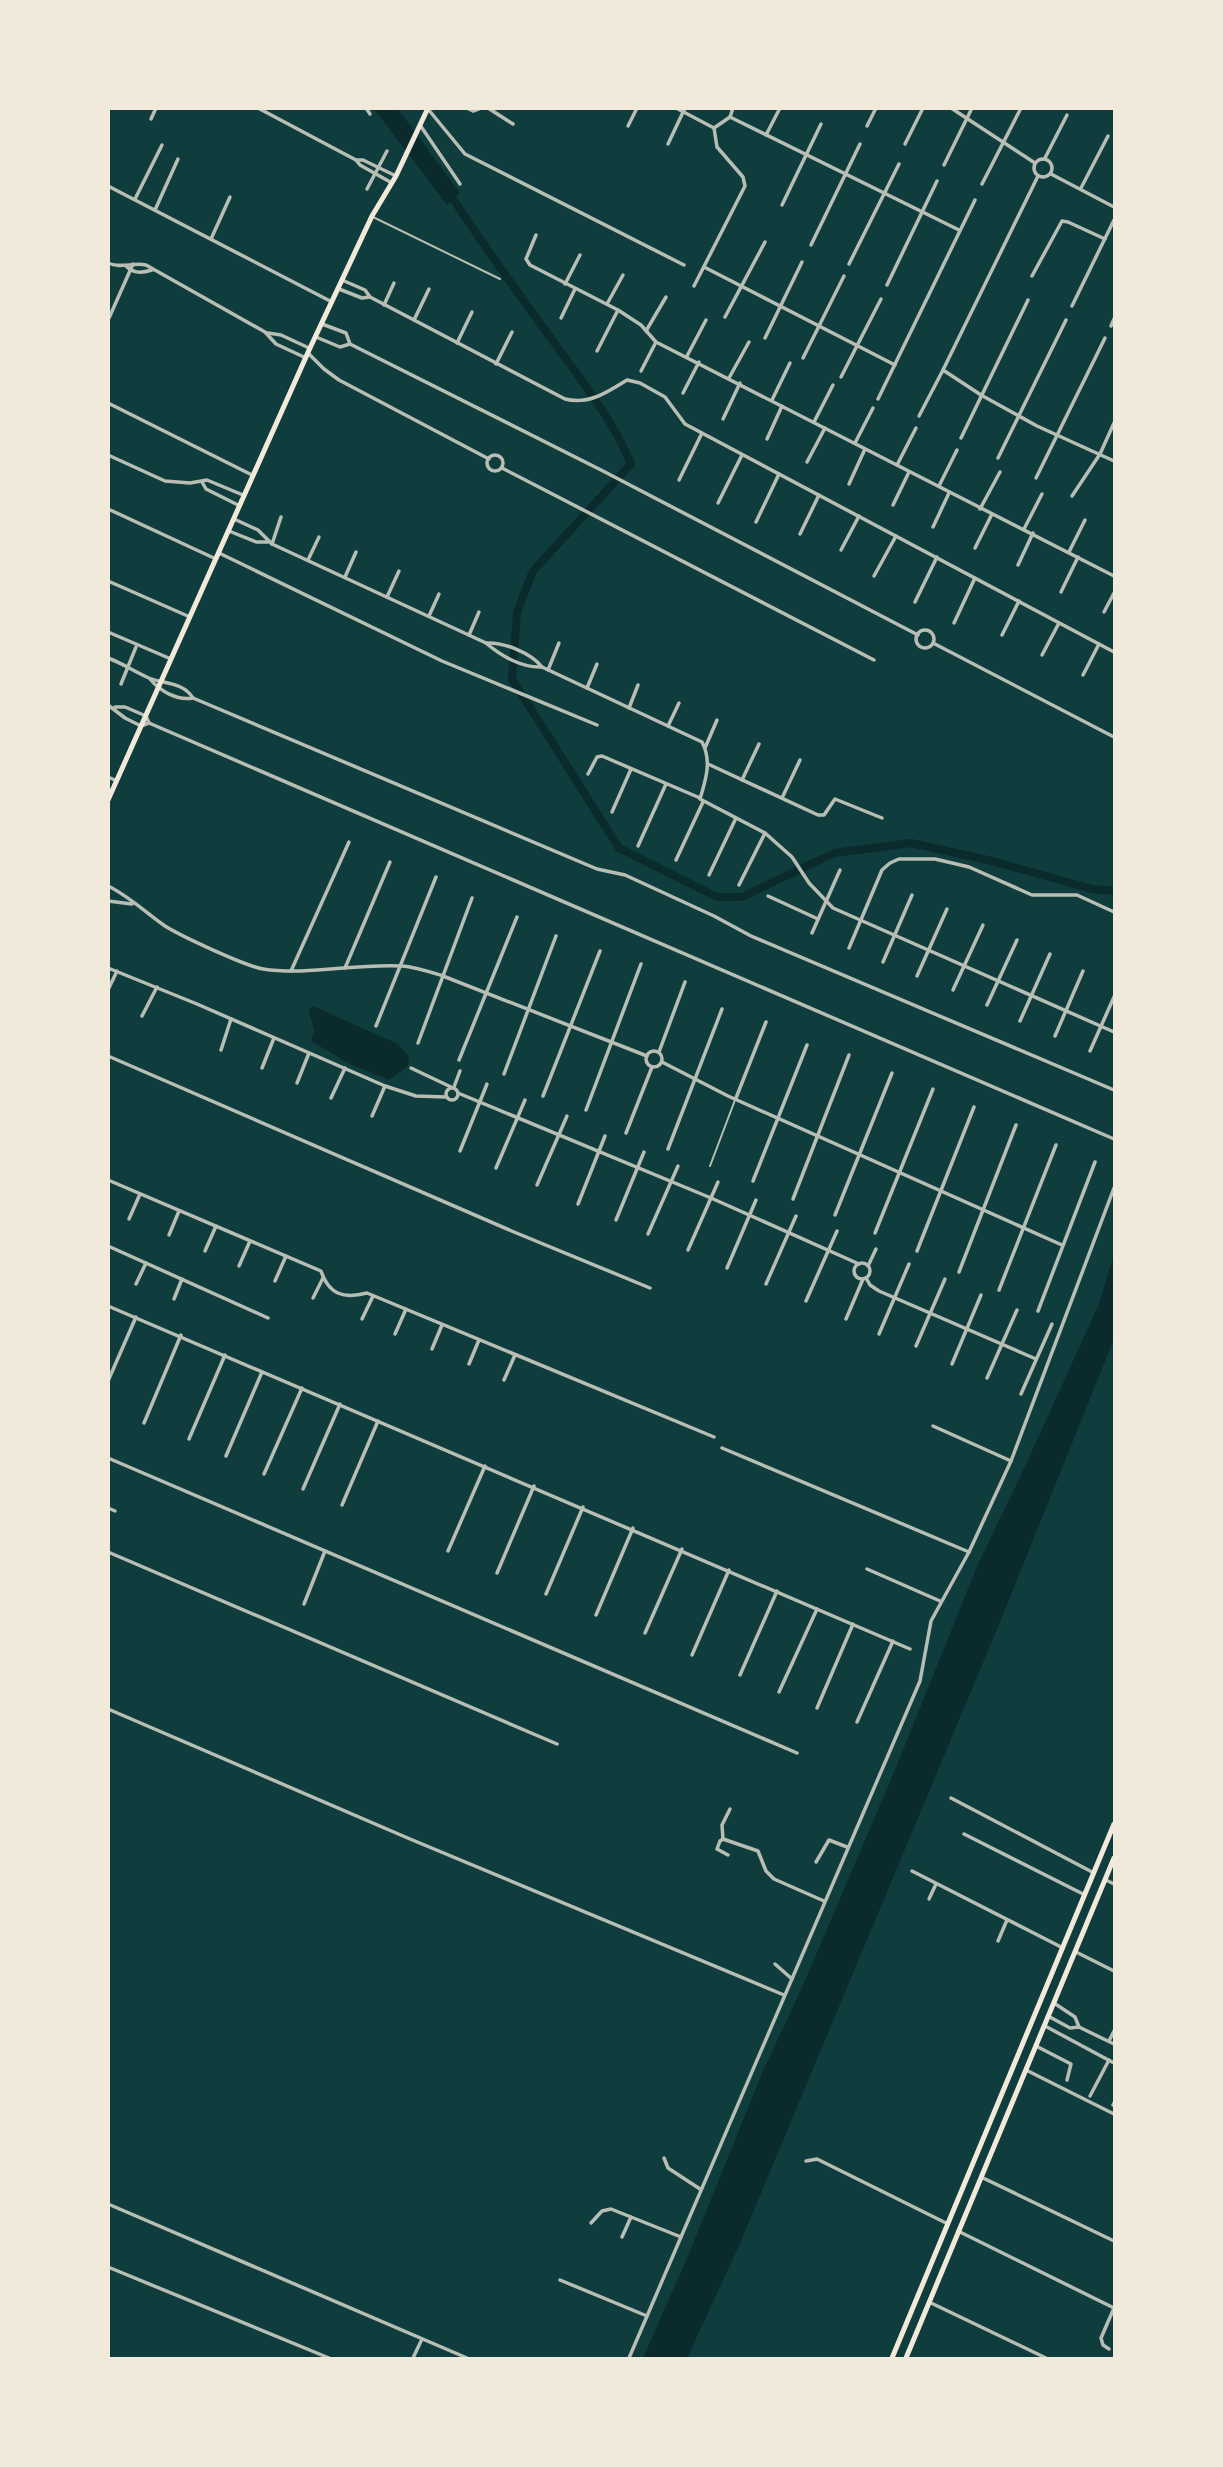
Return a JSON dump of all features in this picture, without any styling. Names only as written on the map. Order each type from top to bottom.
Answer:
[{"type":"main road","points":[[108,800],[321,324],[372,216],[396,176],[428,109]]},
{"type":"main road","points":[[892,2358],[1115,1824]]},
{"type":"main road","points":[[906,2358],[1115,1858]]},
{"type":"street","points":[[151,119],[156,108]]},
{"type":"street","points":[[258,108],[356,160],[391,183]]},
{"type":"street","points":[[366,108],[370,114]]},
{"type":"street","points":[[467,108],[474,111],[481,108]]},
{"type":"street","points":[[488,108],[513,124]]},
{"type":"street","points":[[628,126],[637,108]]},
{"type":"street","points":[[676,108],[714,128]]},
{"type":"street","points":[[714,128],[730,117],[733,108]]},
{"type":"street","points":[[766,135],[780,108]]},
{"type":"street","points":[[867,127],[876,108]]},
{"type":"street","points":[[905,144],[923,108]]},
{"type":"street","points":[[951,108],[1035,163]]},
{"type":"street","points":[[944,165],[972,108]]},
{"type":"street","points":[[982,184],[1021,108]]},
{"type":"street","points":[[428,109],[459,148],[473,159],[684,265]]},
{"type":"street","points":[[668,144],[684,110]]},
{"type":"street","points":[[1035,163],[1045,159],[1067,115]]},
{"type":"street","points":[[730,117],[960,230]]},
{"type":"street","points":[[782,205],[821,124]]},
{"type":"street","points":[[419,127],[460,184]]},
{"type":"street","points":[[694,286],[745,186],[743,177],[717,148],[714,128]]},
{"type":"street","points":[[1082,188],[1108,136]]},
{"type":"street","points":[[811,246],[860,144]]},
{"type":"street","points":[[135,199],[162,145]]},
{"type":"street","points":[[367,189],[387,152]]},
{"type":"street","points":[[155,210],[178,159]]},
{"type":"street","points":[[1045,159],[1052,164],[1051,174]]},
{"type":"street","points":[[356,160],[379,166],[396,176]]},
{"type":"street","points":[[1035,163],[1038,176]]},
{"type":"street","points":[[849,264],[899,164]]},
{"type":"street","points":[[1051,174],[1115,207]]},
{"type":"street","points":[[1038,176],[1051,174]]},
{"type":"street","points":[[919,416],[1038,176]]},
{"type":"street","points":[[887,285],[937,181]]},
{"type":"street","points":[[108,186],[332,302]]},
{"type":"street","points":[[212,239],[230,197]]},
{"type":"street","points":[[878,399],[975,200]]},
{"type":"street","points":[[1072,306],[1115,220]]},
{"type":"street","points":[[1032,276],[1062,221],[1105,239]]},
{"type":"street","points":[[536,235],[526,254],[527,262],[636,321],[656,342],[980,509],[1114,574]]},
{"type":"street","points":[[725,317],[765,242]]},
{"type":"street","points":[[565,284],[580,255]]},
{"type":"street","points":[[765,338],[802,262]]},
{"type":"street","points":[[108,263],[126,266],[143,264],[265,332],[281,335],[308,353],[339,380],[489,459]]},
{"type":"street","points":[[109,318],[134,264]]},
{"type":"street","points":[[126,266],[141,273],[152,270]]},
{"type":"street","points":[[704,267],[895,365]]},
{"type":"street","points":[[607,304],[623,275]]},
{"type":"street","points":[[803,358],[844,276]]},
{"type":"street","points":[[342,280],[365,290],[370,297],[384,305],[565,399],[585,401],[604,394],[627,380],[640,383],[670,401],[682,422],[1115,652]]},
{"type":"street","points":[[384,305],[394,283]]},
{"type":"street","points":[[338,289],[362,298],[370,297]]},
{"type":"street","points":[[414,320],[429,289]]},
{"type":"street","points":[[561,318],[575,289]]},
{"type":"street","points":[[646,331],[666,297]]},
{"type":"street","points":[[841,377],[881,299]]},
{"type":"street","points":[[961,438],[1028,300]]},
{"type":"street","points":[[597,351],[618,310]]},
{"type":"street","points":[[457,342],[472,312]]},
{"type":"street","points":[[1111,326],[1115,319]]},
{"type":"street","points":[[687,356],[706,320]]},
{"type":"street","points":[[998,458],[1066,320]]},
{"type":"street","points":[[321,324],[346,333],[350,344],[603,471],[918,635]]},
{"type":"street","points":[[265,332],[276,344],[308,353]]},
{"type":"street","points":[[496,364],[512,332]]},
{"type":"street","points":[[315,337],[341,347],[350,344]]},
{"type":"street","points":[[1036,478],[1105,338]]},
{"type":"street","points":[[641,371],[656,342]]},
{"type":"street","points":[[729,378],[749,342]]},
{"type":"street","points":[[683,393],[699,362]]},
{"type":"street","points":[[772,400],[790,363]]},
{"type":"street","points":[[943,370],[1018,416],[1056,436],[1115,461]]},
{"type":"street","points":[[723,419],[740,383]]},
{"type":"street","points":[[814,422],[833,385]]},
{"type":"street","points":[[108,402],[254,476]]},
{"type":"street","points":[[766,439],[782,406]]},
{"type":"street","points":[[855,443],[873,408]]},
{"type":"street","points":[[1072,496],[1100,454],[1115,424]]},
{"type":"street","points":[[807,462],[825,428]]},
{"type":"street","points":[[897,465],[916,428]]},
{"type":"street","points":[[679,480],[702,433]]},
{"type":"street","points":[[849,484],[865,449]]},
{"type":"street","points":[[939,487],[957,450]]},
{"type":"street","points":[[718,503],[742,454]]},
{"type":"street","points":[[108,455],[165,481],[207,480],[245,496]]},
{"type":"street","points":[[489,459],[499,456],[503,463],[502,468]]},
{"type":"street","points":[[489,459],[488,467],[492,471],[502,468]]},
{"type":"street","points":[[502,468],[874,660]]},
{"type":"street","points":[[893,505],[909,472]]},
{"type":"street","points":[[980,509],[1000,472]]},
{"type":"street","points":[[755,522],[779,474]]},
{"type":"street","points":[[202,482],[206,489],[240,506]]},
{"type":"street","points":[[933,527],[950,493]]},
{"type":"street","points":[[1024,529],[1042,494]]},
{"type":"street","points":[[800,534],[819,495]]},
{"type":"street","points":[[108,509],[218,556],[442,661],[597,725]]},
{"type":"street","points":[[975,548],[992,514]]},
{"type":"street","points":[[841,550],[859,516]]},
{"type":"street","points":[[270,543],[281,517]]},
{"type":"street","points":[[234,519],[258,530],[270,543]]},
{"type":"street","points":[[1069,552],[1085,520]]},
{"type":"street","points":[[229,531],[256,542],[270,543],[486,643],[526,666],[542,667],[702,742],[709,754],[702,800],[676,860]]},
{"type":"street","points":[[1018,565],[1033,533]]},
{"type":"street","points":[[874,576],[896,536]]},
{"type":"street","points":[[308,560],[319,537]]},
{"type":"street","points":[[345,577],[356,552]]},
{"type":"street","points":[[1061,592],[1078,557]]},
{"type":"street","points":[[915,602],[937,558]]},
{"type":"street","points":[[387,597],[399,571]]},
{"type":"street","points":[[954,622],[975,578]]},
{"type":"street","points":[[108,581],[190,617]]},
{"type":"street","points":[[1104,612],[1115,593]]},
{"type":"street","points":[[429,617],[439,594]]},
{"type":"street","points":[[1002,635],[1019,601]]},
{"type":"street","points":[[469,635],[479,612]]},
{"type":"street","points":[[1042,655],[1059,622]]},
{"type":"street","points":[[925,630],[931,632],[933,643],[926,648],[920,646],[918,635],[925,630]]},
{"type":"street","points":[[108,632],[172,659]]},
{"type":"street","points":[[486,643],[500,643],[537,661],[542,667]]},
{"type":"street","points":[[548,670],[559,643]]},
{"type":"street","points":[[933,643],[1115,737]]},
{"type":"street","points":[[1083,675],[1099,643]]},
{"type":"street","points":[[121,684],[136,648]]},
{"type":"street","points":[[108,658],[150,679],[158,689],[182,699],[193,698],[597,869],[625,875],[751,936],[1115,1090]]},
{"type":"street","points":[[587,688],[597,664]]},
{"type":"street","points":[[150,679],[162,680],[186,689],[193,698]]},
{"type":"street","points":[[629,708],[638,685]]},
{"type":"street","points":[[668,726],[679,703]]},
{"type":"street","points":[[108,705],[141,726],[149,723]]},
{"type":"street","points":[[114,708],[125,707],[146,716],[149,723],[1115,1139]]},
{"type":"street","points":[[705,748],[717,720]]},
{"type":"street","points":[[742,780],[759,744]]},
{"type":"street","points":[[589,774],[597,757],[602,756],[702,800],[765,833],[792,858],[809,883],[833,908],[1115,1032]]},
{"type":"street","points":[[782,798],[800,760]]},
{"type":"street","points":[[708,764],[818,814],[824,815],[835,799],[882,818]]},
{"type":"street","points":[[612,812],[631,769]]},
{"type":"street","points":[[108,777],[117,781]]},
{"type":"street","points":[[638,845],[666,784]]},
{"type":"street","points":[[709,875],[736,818]]},
{"type":"street","points":[[739,885],[765,833]]},
{"type":"street","points":[[290,972],[349,842]]},
{"type":"street","points":[[849,948],[882,870],[900,859],[917,858],[961,864],[1032,895],[1083,897],[1115,912]]},
{"type":"street","points":[[345,968],[390,862]]},
{"type":"street","points":[[812,933],[840,870]]},
{"type":"street","points":[[376,1026],[436,877]]},
{"type":"street","points":[[108,886],[123,893],[134,904],[173,931],[259,968],[290,972],[400,966],[443,975],[647,1056]]},
{"type":"street","points":[[883,962],[912,894]]},
{"type":"street","points":[[768,896],[818,919]]},
{"type":"street","points":[[418,1043],[472,898]]},
{"type":"street","points":[[108,901],[134,904]]},
{"type":"street","points":[[917,976],[947,909]]},
{"type":"street","points":[[459,1060],[517,917]]},
{"type":"street","points":[[953,990],[983,925]]},
{"type":"street","points":[[504,1074],[556,936]]},
{"type":"street","points":[[987,1005],[1017,940]]},
{"type":"street","points":[[543,1096],[600,951]]},
{"type":"street","points":[[1020,1021],[1050,954]]},
{"type":"street","points":[[586,1110],[641,964]]},
{"type":"street","points":[[108,968],[385,1086],[416,1096],[446,1097],[450,1100],[455,1099],[458,1093]]},
{"type":"street","points":[[108,990],[117,971]]},
{"type":"street","points":[[1055,1036],[1083,971]]},
{"type":"street","points":[[659,1052],[685,982]]},
{"type":"street","points":[[142,1016],[157,987]]},
{"type":"street","points":[[1090,1051],[1115,996]]},
{"type":"street","points":[[668,1149],[722,1009]]},
{"type":"street","points":[[221,1050],[231,1019]]},
{"type":"street","points":[[735,1099],[766,1022]]},
{"type":"street","points":[[262,1068],[274,1038]]},
{"type":"street","points":[[753,1181],[807,1045]]},
{"type":"street","points":[[650,1052],[659,1052],[662,1062],[658,1067],[652,1067],[646,1062],[647,1056],[650,1052]]},
{"type":"street","points":[[297,1083],[309,1053]]},
{"type":"street","points":[[793,1199],[849,1055]]},
{"type":"street","points":[[108,1056],[476,1216],[650,1288]]},
{"type":"street","points":[[662,1062],[735,1099],[1062,1245]]},
{"type":"street","points":[[626,1133],[652,1067]]},
{"type":"street","points":[[331,1098],[345,1068]]},
{"type":"street","points":[[411,1068],[452,1087],[458,1093],[518,1116],[868,1266]]},
{"type":"street","points":[[446,1097],[446,1091],[452,1087],[460,1071]]},
{"type":"street","points":[[835,1215],[892,1073]]},
{"type":"street","points":[[460,1151],[487,1084]]},
{"type":"street","points":[[372,1116],[385,1086]]},
{"type":"street","points":[[875,1233],[933,1090]]},
{"type":"street","points":[[496,1168],[525,1100]]},
{"type":"street","points":[[917,1251],[974,1107]]},
{"type":"street","points":[[537,1185],[567,1116]]},
{"type":"street","points":[[959,1272],[1016,1125]]},
{"type":"street","points":[[578,1204],[605,1136]]},
{"type":"street","points":[[999,1290],[1056,1144]]},
{"type":"street","points":[[616,1220],[644,1152]]},
{"type":"street","points":[[1038,1311],[1095,1162]]},
{"type":"street","points":[[648,1234],[678,1166]]},
{"type":"street","points":[[108,1180],[321,1271],[331,1289],[345,1296],[367,1293],[714,1437]]},
{"type":"street","points":[[688,1250],[718,1182]]},
{"type":"street","points":[[629,2358],[920,1681],[929,1629],[940,1601],[968,1552],[1010,1461],[1115,1188]]},
{"type":"street","points":[[129,1219],[140,1194]]},
{"type":"street","points":[[727,1268],[756,1200]]},
{"type":"street","points":[[169,1235],[179,1210]]},
{"type":"street","points":[[766,1284],[796,1216]]},
{"type":"street","points":[[205,1251],[216,1226]]},
{"type":"street","points":[[806,1301],[837,1231]]},
{"type":"street","points":[[239,1266],[250,1241]]},
{"type":"street","points":[[108,1246],[268,1318]]},
{"type":"street","points":[[846,1319],[870,1274],[868,1266],[876,1249]]},
{"type":"street","points":[[275,1281],[286,1256]]},
{"type":"street","points":[[136,1284],[146,1263]]},
{"type":"street","points":[[859,1264],[855,1274],[858,1278],[865,1279],[874,1289],[1036,1359]]},
{"type":"street","points":[[879,1334],[909,1264]]},
{"type":"street","points":[[313,1298],[323,1278]]},
{"type":"street","points":[[174,1299],[182,1279]]},
{"type":"street","points":[[916,1346],[945,1279]]},
{"type":"street","points":[[952,1364],[981,1295]]},
{"type":"street","points":[[362,1319],[373,1296]]},
{"type":"street","points":[[108,1306],[910,1648]]},
{"type":"street","points":[[395,1334],[406,1309]]},
{"type":"street","points":[[987,1378],[1017,1310]]},
{"type":"street","points":[[108,1381],[136,1317]]},
{"type":"street","points":[[1021,1394],[1052,1324]]},
{"type":"street","points":[[432,1349],[442,1325]]},
{"type":"street","points":[[144,1423],[181,1335]]},
{"type":"street","points":[[469,1364],[479,1340]]},
{"type":"street","points":[[504,1380],[514,1354]]},
{"type":"street","points":[[189,1439],[225,1355]]},
{"type":"street","points":[[226,1456],[262,1372]]},
{"type":"street","points":[[264,1474],[302,1388]]},
{"type":"street","points":[[303,1489],[340,1404]]},
{"type":"street","points":[[342,1505],[378,1421]]},
{"type":"street","points":[[933,1426],[1010,1461]]},
{"type":"street","points":[[722,1448],[968,1552]]},
{"type":"street","points":[[108,1458],[797,1753]]},
{"type":"street","points":[[448,1551],[485,1466]]},
{"type":"street","points":[[497,1573],[534,1486]]},
{"type":"street","points":[[546,1594],[583,1507]]},
{"type":"street","points":[[108,1508],[115,1511]]},
{"type":"street","points":[[596,1615],[633,1528]]},
{"type":"street","points":[[645,1633],[682,1549]]},
{"type":"street","points":[[304,1604],[325,1551]]},
{"type":"street","points":[[108,1552],[557,1744]]},
{"type":"street","points":[[867,1569],[940,1601]]},
{"type":"street","points":[[692,1655],[729,1570]]},
{"type":"street","points":[[740,1675],[777,1591]]},
{"type":"street","points":[[779,1692],[817,1609]]},
{"type":"street","points":[[817,1708],[853,1624]]},
{"type":"street","points":[[857,1722],[893,1641]]},
{"type":"street","points":[[108,1709],[784,1995]]},
{"type":"street","points":[[951,1798],[1094,1873]]},
{"type":"street","points":[[728,1855],[718,1849],[720,1840],[723,1839],[722,1825],[730,1809]]},
{"type":"street","points":[[964,1834],[1085,1895]]},
{"type":"street","points":[[723,1839],[758,1851],[766,1871],[774,1880],[824,1901]]},
{"type":"street","points":[[816,1862],[829,1840],[847,1847]]},
{"type":"street","points":[[912,1871],[1063,1948]]},
{"type":"street","points":[[1106,1880],[1115,1884]]},
{"type":"street","points":[[929,1899],[936,1884]]},
{"type":"street","points":[[998,1941],[1007,1920]]},
{"type":"street","points":[[1076,1952],[1115,1971]]},
{"type":"street","points":[[775,1964],[792,1979]]},
{"type":"street","points":[[1054,2003],[1075,2017],[1079,2027]]},
{"type":"street","points":[[1048,2015],[1070,2028],[1079,2027],[1115,2044]]},
{"type":"street","points":[[1045,2025],[1115,2063]]},
{"type":"street","points":[[1109,2041],[1115,2031]]},
{"type":"street","points":[[1036,2046],[1071,2064],[1067,2080]]},
{"type":"street","points":[[1090,2096],[1109,2060]]},
{"type":"street","points":[[1026,2070],[1115,2114]]},
{"type":"street","points":[[664,2158],[668,2168],[700,2189]]},
{"type":"street","points":[[806,2161],[817,2159],[948,2224]]},
{"type":"street","points":[[981,2177],[1115,2241]]},
{"type":"street","points":[[108,2204],[467,2358]]},
{"type":"street","points":[[591,2223],[598,2214],[608,2209],[681,2237]]},
{"type":"street","points":[[622,2237],[631,2217]]},
{"type":"street","points":[[958,2231],[1114,2308],[1101,2338],[1103,2345],[1109,2349]]},
{"type":"street","points":[[108,2267],[329,2358]]},
{"type":"street","points":[[560,2280],[648,2316]]},
{"type":"street","points":[[929,2302],[1046,2358]]},
{"type":"street","points":[[413,2358],[422,2339]]},
{"type":"lane","points":[[372,216],[500,279]]},
{"type":"lane","points":[[710,1166],[735,1099]]},
{"type":"water","points":[[374,109],[398,109],[460,193],[447,205]]},
{"type":"water","points":[[313,1006],[398,1044],[409,1057],[408,1066],[389,1080],[350,1064],[311,1041],[314,1031],[309,1009]]},
{"type":"water","points":[[1114,1254],[1114,1339],[1000,1622],[738,2248],[687,2358],[643,2358],[688,2256],[763,2071],[804,1983],[897,1765],[978,1564],[1099,1304]]},
{"type":"waterway","points":[[448,191],[594,398],[631,464],[533,571],[517,612],[512,679],[619,848],[717,897],[742,897],[834,853],[911,843],[992,861],[1092,889],[1114,891]]}]
